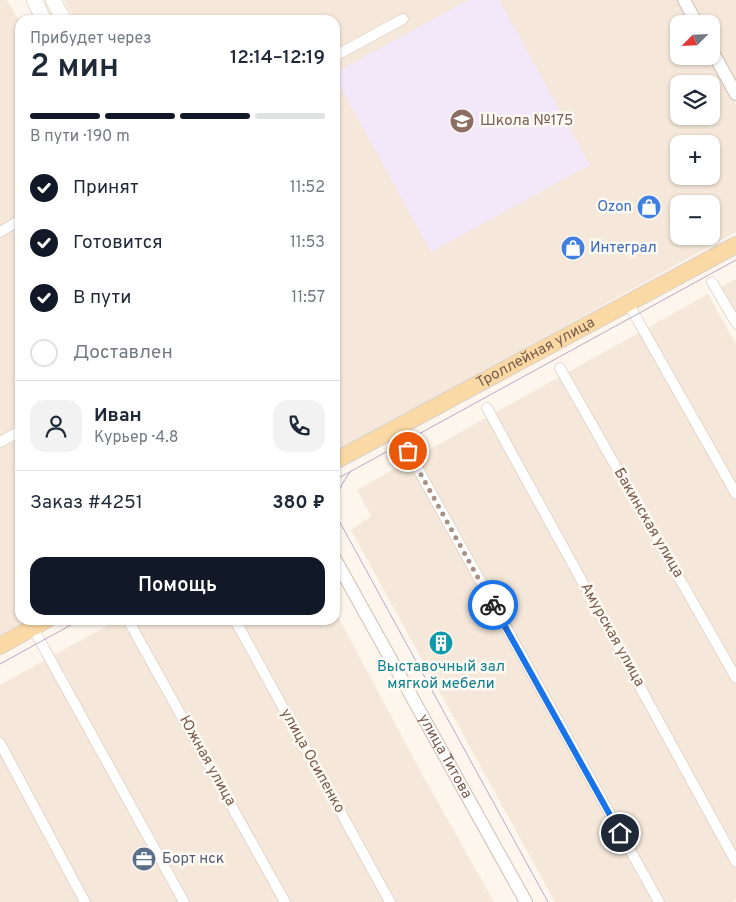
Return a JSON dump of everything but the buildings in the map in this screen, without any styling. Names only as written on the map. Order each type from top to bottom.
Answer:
[{"type":"main road","points":[[34,0],[42,15]]},
{"type":"main road","points":[[53,0],[61,15]]},
{"type":"main road","name":"Троллейная улица","points":[[340,458],[736,245]]},
{"type":"main road","points":[[0,646],[37,625]]},
{"type":"street","points":[[684,0],[692,15]]},
{"type":"street","points":[[340,53],[403,19]]},
{"type":"street","points":[[720,65],[736,94]]},
{"type":"street","points":[[0,232],[15,223]]},
{"type":"street","points":[[712,282],[736,323]]},
{"type":"street","points":[[628,303],[736,494]]},
{"type":"street","name":"Бакинская улица","points":[[560,368],[736,678]]},
{"type":"street","name":"Амурская улица","points":[[487,408],[736,862]]},
{"type":"street","points":[[0,442],[15,434]]},
{"type":"street","points":[[408,451],[659,902]]},
{"type":"street","name":"улица Титова","points":[[340,568],[526,902]]},
{"type":"street","points":[[40,625],[184,902]]},
{"type":"street","name":"Южная улица","points":[[131,625],[285,902]]},
{"type":"street","name":"улица Осипенко","points":[[238,625],[390,902]]},
{"type":"street","points":[[0,743],[85,902]]},
{"type":"shaded area","points":[[0,0],[7,0],[15,15],[15,625],[21,625],[0,637]]},
{"type":"shaded area","points":[[64,0],[678,0],[686,15],[670,15],[670,65],[714,65],[719,75],[670,75],[670,125],[720,125],[720,76],[736,105],[736,232],[720,241],[720,195],[670,195],[670,245],[712,245],[340,450],[340,15],[72,15]]},
{"type":"shaded area","name":"Школа №175","points":[[468,0],[499,0],[590,165],[431,252],[340,86],[340,70]]},
{"type":"shaded area","points":[[686,0],[736,0],[736,90],[720,61],[720,15],[694,15]]},
{"type":"shaded area","points":[[736,279],[736,330],[714,291]]},
{"type":"shaded area","points":[[708,294],[736,344],[736,900],[732,902],[555,902],[351,530],[371,516],[357,490]]},
{"type":"shaded area","points":[[340,620],[423,776],[494,902],[0,902],[0,685],[109,625],[340,625]]},
{"type":"tram line","points":[[340,477],[736,260]]},
{"type":"tram line","points":[[340,489],[351,471]]},
{"type":"tram line","points":[[340,522],[548,902]]},
{"type":"tram line","points":[[0,664],[71,625]]},
{"type":"way so far","points":[[408,451],[493,605]]},
{"type":"place","name":"Школа №175","points":[[462,121]]},
{"type":"place","name":"Ozon","points":[[649,207]]},
{"type":"place","name":"Интеграл","points":[[573,248]]},
{"type":"place","name":"Выставочный зал мягкой мебели","points":[[441,643]]},
{"type":"place","name":"Борт нск","points":[[144,859]]},
{"type":"route","points":[[493,605],[620,833]]}]
